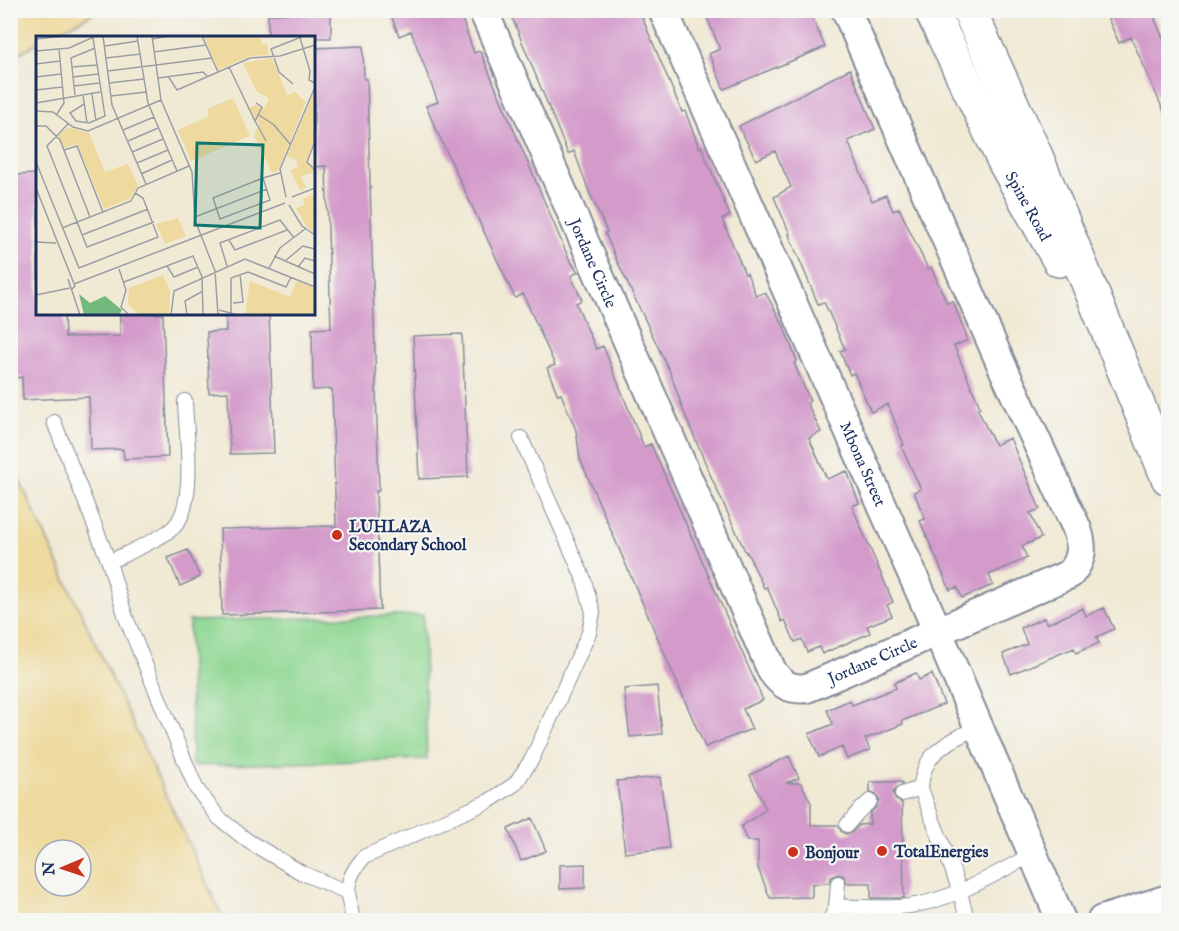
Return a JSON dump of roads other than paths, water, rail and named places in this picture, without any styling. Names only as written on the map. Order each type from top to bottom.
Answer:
[{"type":"main road","name":"Spine Road","points":[[931,10],[1005,163],[1134,399]]},
{"type":"main road","name":"Spine Road","points":[[969,10],[1036,156],[1168,478]]},
{"type":"street","name":"Jordane Circle","points":[[483,10],[772,671],[786,686],[798,689],[807,688],[1070,574],[1082,555],[1081,541],[846,10]]},
{"type":"street","name":"Mbona Street","points":[[663,10],[938,632],[1061,921]]},
{"type":"street","points":[[1102,921],[1168,899]]},
{"type":"lane","points":[[109,562],[173,529],[184,514],[189,486],[185,401]]},
{"type":"lane","points":[[54,422],[109,562],[126,618],[196,788],[219,818],[248,841],[302,873],[347,892]]},
{"type":"lane","points":[[353,921],[347,892],[354,869],[364,857],[489,801],[515,784],[532,759],[589,633],[593,612],[583,577],[521,438]]},
{"type":"lane","points":[[967,921],[961,892],[921,788],[922,774],[933,755],[979,726]]},
{"type":"lane","points":[[902,794],[921,788]]},
{"type":"lane","points":[[847,825],[870,801]]},
{"type":"lane","points":[[836,907],[909,906],[961,892],[1033,854]]},
{"type":"lane","points":[[830,921],[836,907],[838,883]]},
{"type":"place","name":"LUHLAZA Secondary School","points":[[337,535]]},
{"type":"place","name":"TotalEnergies","points":[[882,851]]},
{"type":"place","name":"Bonjour","points":[[793,852]]}]
